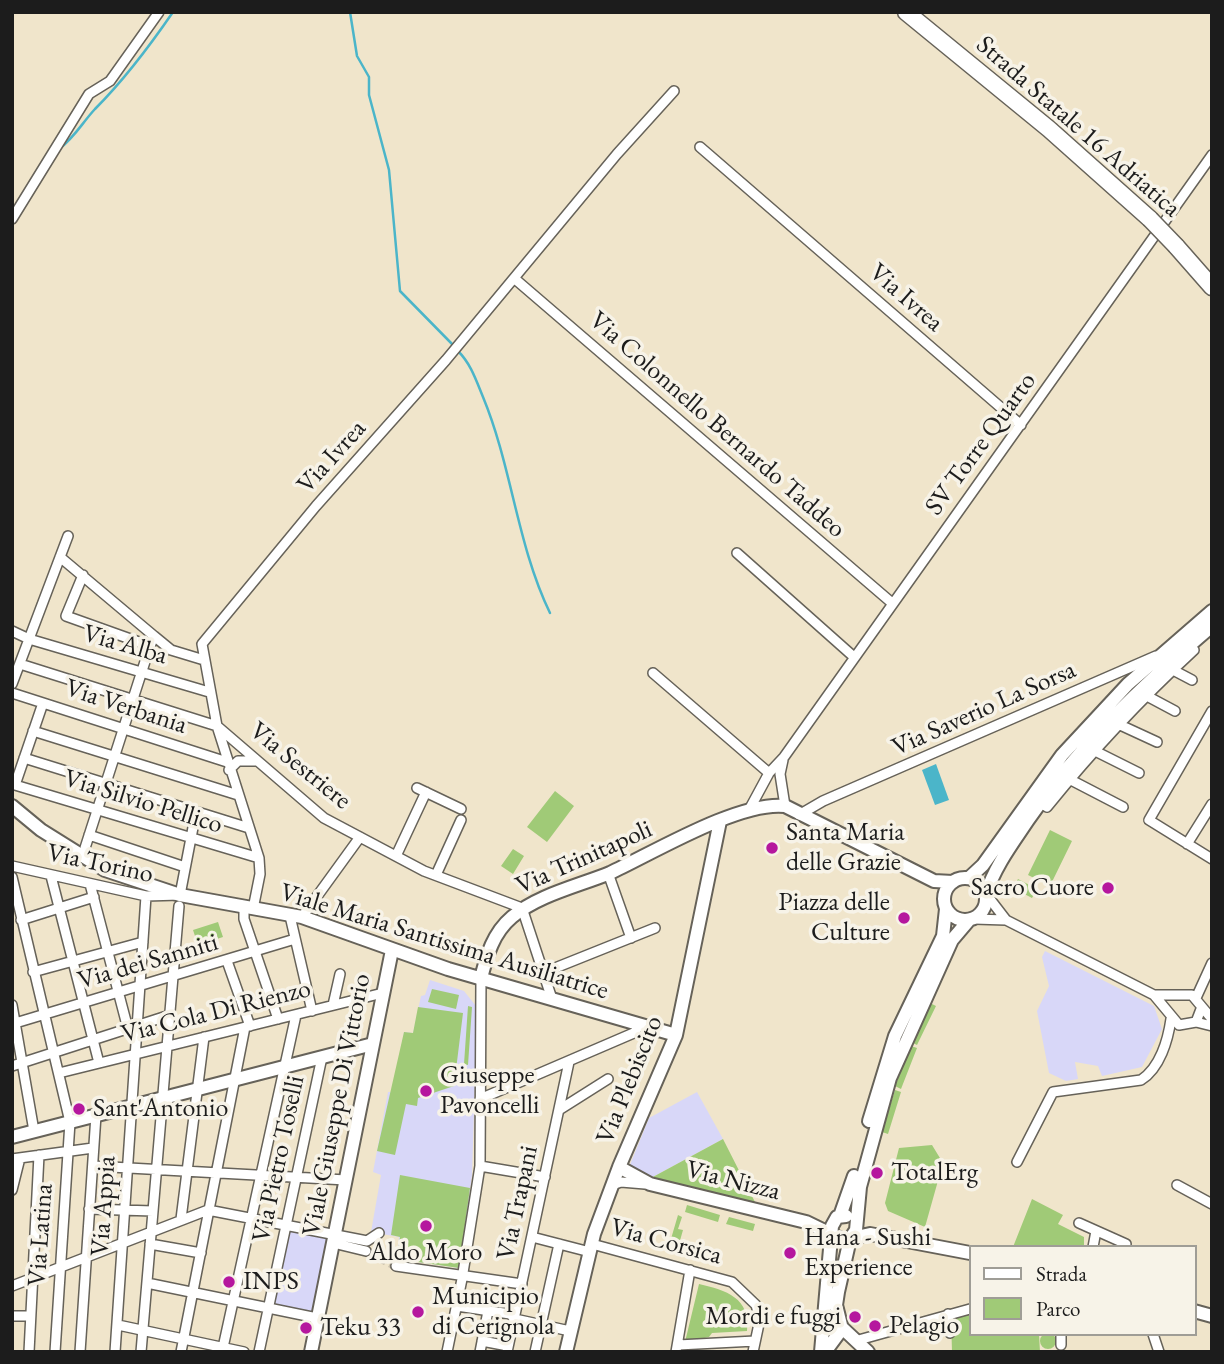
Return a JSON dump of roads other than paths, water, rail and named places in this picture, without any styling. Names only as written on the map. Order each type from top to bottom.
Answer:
[{"type":"highway","name":"Strada Statale 16 Adriatica","points":[[906,12],[1152,216]]},
{"type":"highway","name":"Strada Statale 16 Adriatica","points":[[917,12],[1051,120],[1152,216],[1210,283]]},
{"type":"main road","points":[[785,806],[934,881],[953,882],[969,878],[983,865],[1062,755],[1160,654],[1212,611]]},
{"type":"main road","points":[[842,1329],[835,1304],[850,1239],[856,1230],[860,1187],[890,1078],[952,940],[983,911],[986,894],[1000,860],[1070,762],[1125,703],[1212,626]]},
{"type":"main road","name":"Viale Maria Santissima Ausiliatrice","points":[[12,806],[41,830],[105,870],[180,901],[296,916],[464,974],[676,1035]]},
{"type":"main road","name":"Via Trinitapoli","points":[[481,978],[498,932],[522,908],[608,873],[720,821],[750,810],[785,806]]},
{"type":"main road","name":"Via Plebiscito","points":[[566,1352],[591,1248],[612,1185],[676,1035],[720,821]]},
{"type":"main road","points":[[969,878],[980,884],[986,894]]},
{"type":"main road","points":[[934,881],[945,904],[956,918],[971,920]]},
{"type":"main road","points":[[823,1352],[832,1226],[852,1185],[881,1074],[895,1036],[943,936],[945,904],[953,882]]},
{"type":"main road","name":"Viale Giuseppe Di Vittorio","points":[[311,1352],[392,950]]},
{"type":"main road","points":[[486,959],[497,983]]},
{"type":"main road","name":"Via Trinitapoli","points":[[464,974],[486,959]]},
{"type":"main road","points":[[12,1137],[373,1044]]},
{"type":"main road","name":"Via Nizza","points":[[619,1167],[650,1184],[806,1222],[833,1234]]},
{"type":"main road","points":[[838,1218],[847,1216],[870,1234]]},
{"type":"main road","name":"Via Nizza","points":[[806,1222],[838,1218]]},
{"type":"main road","points":[[833,1234],[839,1239],[870,1234],[968,1253]]},
{"type":"main road","points":[[826,1309],[842,1329],[868,1352]]},
{"type":"main road","points":[[823,1352],[842,1329]]},
{"type":"street","points":[[12,219],[89,94],[110,81],[159,12]]},
{"type":"street","name":"Via Ivrea","points":[[249,909],[260,858],[217,726],[202,643],[316,506],[446,360],[617,154],[674,91]]},
{"type":"street","name":"Via Ivrea","points":[[700,147],[1021,425]]},
{"type":"street","name":"SV Torre Quarto","points":[[750,810],[769,773],[784,757],[1212,155]]},
{"type":"street","name":"Via Colonnello Bernardo Taddeo","points":[[515,279],[891,603]]},
{"type":"street","points":[[12,684],[68,536]]},
{"type":"street","points":[[737,553],[854,657]]},
{"type":"street","points":[[60,557],[83,575],[152,641]]},
{"type":"street","points":[[83,575],[66,616],[152,641],[204,660]]},
{"type":"street","name":"Via Alba","points":[[12,631],[29,639],[209,692]]},
{"type":"street","points":[[85,848],[152,641]]},
{"type":"street","points":[[1040,802],[1047,807],[1093,750],[1145,695],[1195,650],[1189,645]]},
{"type":"street","name":"Via Saverio La Sorsa","points":[[799,815],[823,801],[1160,654]]},
{"type":"street","points":[[20,664],[217,726]]},
{"type":"street","points":[[1172,670],[1192,680]]},
{"type":"street","points":[[653,673],[769,773]]},
{"type":"street","name":"Via Verbania","points":[[12,692],[124,728],[228,766]]},
{"type":"street","points":[[1145,695],[1175,711]]},
{"type":"street","points":[[43,702],[24,758],[249,828]]},
{"type":"street","points":[[1212,711],[1149,820],[1212,859]]},
{"type":"street","points":[[1118,724],[1157,742]]},
{"type":"street","name":"Via Sestriere","points":[[217,726],[324,818],[436,875],[522,908]]},
{"type":"street","points":[[33,731],[238,795]]},
{"type":"street","points":[[1093,750],[1139,773]]},
{"type":"street","points":[[784,757],[780,774],[785,806]]},
{"type":"street","name":"Via Silvio Pellico","points":[[24,758],[15,785],[260,858]]},
{"type":"street","points":[[228,766],[238,761],[257,761]]},
{"type":"street","points":[[1069,779],[1123,807]]},
{"type":"street","points":[[396,856],[422,790],[461,809]]},
{"type":"street","points":[[821,825],[823,801]]},
{"type":"street","points":[[1187,844],[1212,804]]},
{"type":"street","points":[[141,1352],[180,901],[196,812]]},
{"type":"street","points":[[436,875],[461,820]]},
{"type":"street","points":[[89,835],[186,867]]},
{"type":"street","points":[[312,1011],[295,939],[296,916],[360,837]]},
{"type":"street","name":"Via Torino","points":[[12,866],[180,901]]},
{"type":"street","points":[[608,873],[631,938]]},
{"type":"street","points":[[51,876],[99,1063]]},
{"type":"street","name":"Via Latina","points":[[12,877],[70,1122],[55,1352]]},
{"type":"street","points":[[90,884],[118,992],[132,1028]]},
{"type":"street","points":[[986,894],[1006,920],[1154,995],[1192,996]]},
{"type":"street","name":"Via Appia","points":[[115,1352],[135,1054],[132,1028],[140,987],[146,896]]},
{"type":"street","points":[[21,920],[94,897]]},
{"type":"street","points":[[498,899],[509,919]]},
{"type":"street","points":[[522,908],[552,999]]},
{"type":"street","points":[[249,909],[244,919],[278,1019]]},
{"type":"street","points":[[971,920],[1006,920]]},
{"type":"street","points":[[545,972],[655,928]]},
{"type":"street","name":"Via dei Sanniti","points":[[14,1024],[295,939]]},
{"type":"street","points":[[33,972],[143,942]]},
{"type":"street","points":[[181,1352],[247,1026],[245,1009],[227,961]]},
{"type":"street","points":[[1192,996],[1212,963]]},
{"type":"street","points":[[333,1005],[340,974]]},
{"type":"street","points":[[447,1352],[463,1277],[480,1166],[481,978]]},
{"type":"street","name":"Via Cola Di Rienzo","points":[[59,1073],[383,993]]},
{"type":"street","points":[[1154,995],[1179,1025],[1192,1023],[1212,1026]]},
{"type":"street","points":[[1017,1162],[1053,1092],[1141,1080],[1150,1074],[1168,1038],[1170,1004],[1177,996]]},
{"type":"street","points":[[1192,996],[1212,1019]]},
{"type":"street","points":[[245,1009],[272,999]]},
{"type":"street","points":[[12,1005],[17,1065],[34,1131]]},
{"type":"street","points":[[1168,1038],[1192,1023],[1201,1009]]},
{"type":"street","points":[[17,1065],[170,1014]]},
{"type":"street","points":[[222,1350],[296,1014]]},
{"type":"street","points":[[480,1099],[636,1031],[636,1024]]},
{"type":"street","points":[[181,1219],[204,1037]]},
{"type":"street","name":"Via Pietro Toselli","points":[[259,1352],[322,1057]]},
{"type":"street","name":"Via Trapani","points":[[508,1349],[569,1062]]},
{"type":"street","points":[[559,1111],[608,1080]]},
{"type":"street","points":[[80,1352],[96,1115]]},
{"type":"street","points":[[12,1190],[16,1158],[93,1148]]},
{"type":"street","points":[[29,1352],[39,1155]]},
{"type":"street","points":[[93,1166],[345,1180]]},
{"type":"street","points":[[480,1166],[545,1177]]},
{"type":"street","name":"Via Nizza","points":[[612,1185],[621,1182],[650,1184]]},
{"type":"street","points":[[1177,1185],[1212,1204]]},
{"type":"street","points":[[89,1209],[153,1211]]},
{"type":"street","points":[[12,1286],[208,1210],[288,1225],[350,1248],[366,1251]]},
{"type":"street","points":[[1079,1223],[1126,1244]]},
{"type":"street","points":[[1093,1245],[1096,1231]]},
{"type":"street","points":[[333,1242],[367,1241],[379,1233]]},
{"type":"street","name":"Via Corsica","points":[[532,1237],[690,1270],[732,1282],[748,1295],[760,1319],[754,1347]]},
{"type":"street","points":[[150,1244],[201,1253]]},
{"type":"street","points":[[535,1352],[559,1244]]},
{"type":"street","points":[[396,1266],[522,1284]]},
{"type":"street","points":[[690,1270],[677,1349],[754,1347]]},
{"type":"street","points":[[147,1283],[317,1318]]},
{"type":"street","points":[[457,1306],[510,1314],[516,1319],[570,1331]]},
{"type":"street","points":[[855,1341],[968,1309]]},
{"type":"street","points":[[480,1352],[488,1311]]},
{"type":"street","points":[[947,1314],[950,1333]]},
{"type":"street","points":[[12,1316],[30,1316]]},
{"type":"street","points":[[118,1325],[222,1350],[244,1352]]},
{"type":"street","points":[[1061,1336],[1061,1345]]},
{"type":"street","points":[[482,1341],[508,1349]]},
{"type":"water","points":[[936,764],[949,800],[935,805],[922,770]]},
{"type":"waterway","points":[[59,149],[127,74],[173,12]]},
{"type":"waterway","points":[[350,12],[357,56],[369,77],[369,95],[389,170],[400,291],[454,346]]},
{"type":"waterway","points":[[458,351],[473,372],[493,424],[530,560],[550,613]]},
{"type":"tunnel","points":[[366,1251],[396,1266]]},
{"type":"place","name":"Santa Maria delle Grazie","points":[[772,848]]},
{"type":"place","name":"Sacro Cuore","points":[[1108,888]]},
{"type":"place","name":"Piazza delle Culture","points":[[904,918]]},
{"type":"place","name":"Giuseppe Pavoncelli","points":[[426,1091]]},
{"type":"place","name":"Sant'Antonio","points":[[79,1109]]},
{"type":"place","name":"TotalErg","points":[[877,1173]]},
{"type":"place","name":"Aldo Moro","points":[[426,1226]]},
{"type":"place","name":"Hana - Sushi Experience","points":[[790,1253]]},
{"type":"place","name":"INPS","points":[[229,1282]]},
{"type":"place","name":"Municipio di Cerignola","points":[[418,1312]]},
{"type":"place","name":"Mordi e fuggi","points":[[855,1317]]},
{"type":"place","name":"Pelagio","points":[[875,1326]]},
{"type":"place","name":"Teku 33","points":[[306,1328]]}]
